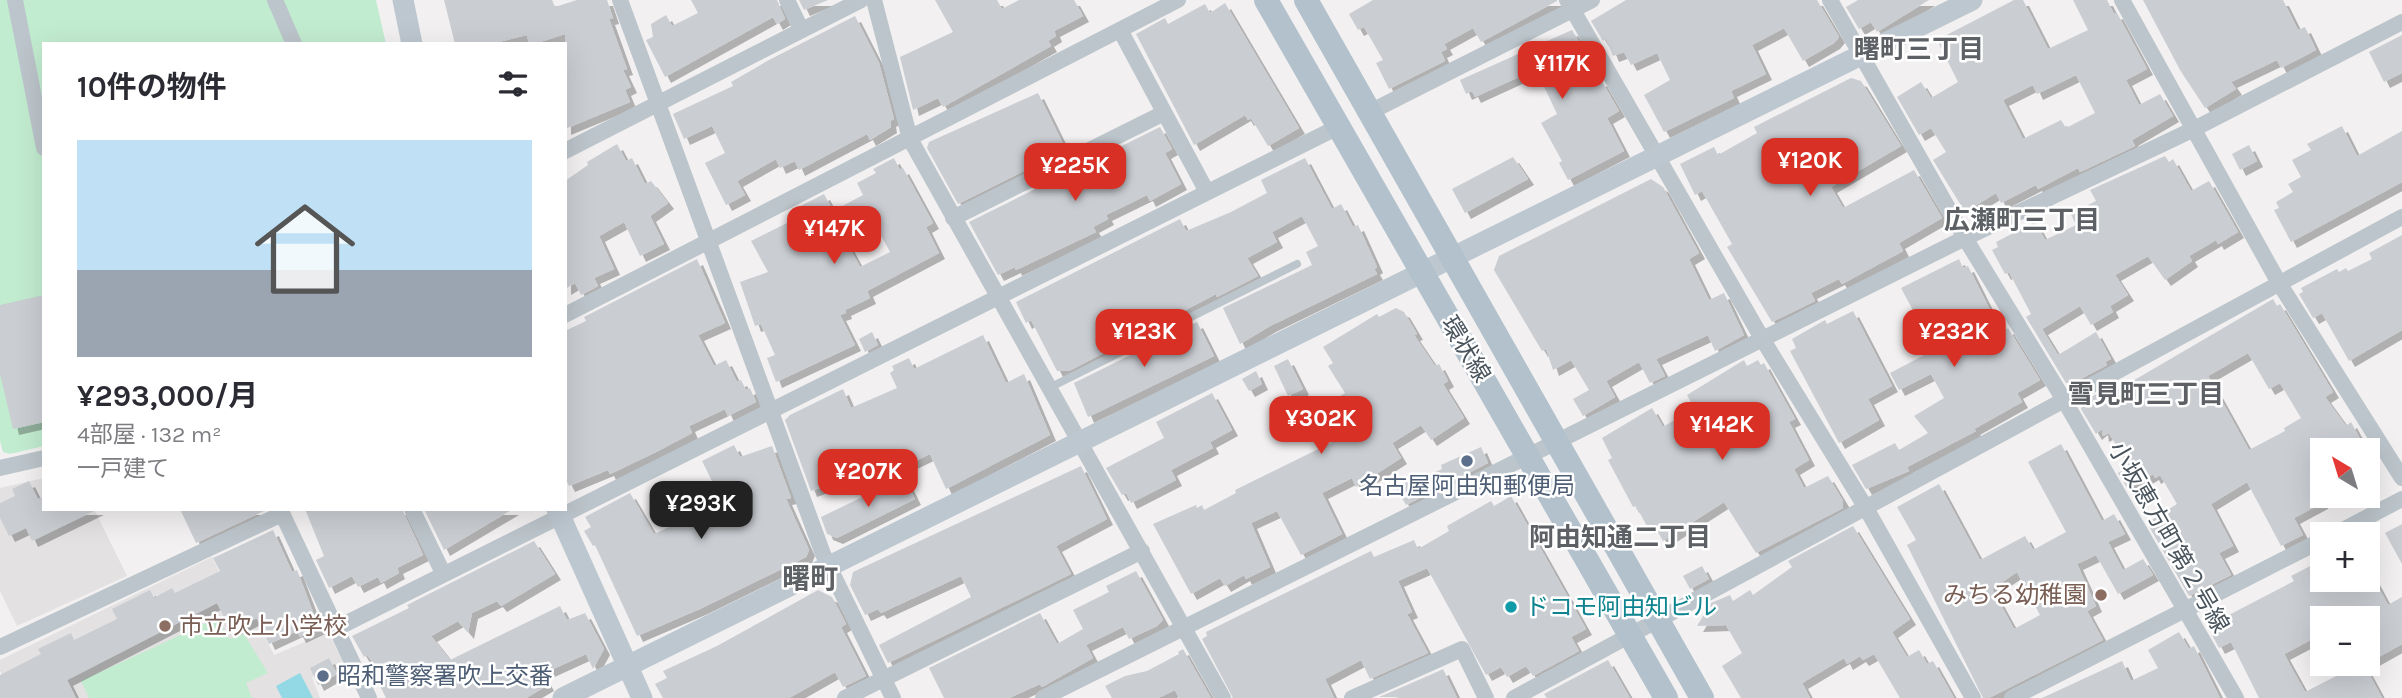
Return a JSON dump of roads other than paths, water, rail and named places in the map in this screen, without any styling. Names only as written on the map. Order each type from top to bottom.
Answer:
[{"type":"main road","name":"環状線","points":[[1266,0],[1666,698]]},
{"type":"main road","name":"環状線","points":[[1306,0],[1702,698]]},
{"type":"street","points":[[275,0],[293,42]]},
{"type":"street","points":[[402,0],[412,42]]},
{"type":"street","points":[[620,0],[830,568],[893,698]]},
{"type":"street","points":[[787,0],[801,29]]},
{"type":"street","points":[[567,150],[861,0]]},
{"type":"street","points":[[874,0],[910,139],[1223,698]]},
{"type":"street","points":[[567,314],[1178,0]]},
{"type":"street","points":[[1370,112],[1570,5],[1592,0]]},
{"type":"street","name":"小坂恵方町第２号線","points":[[1830,0],[1965,238],[2064,400],[2236,698]]},
{"type":"street","points":[[563,698],[1081,444],[1452,256],[1972,0]]},
{"type":"street","points":[[2122,0],[2279,283],[2402,478]]},
{"type":"street","points":[[18,1],[42,137]]},
{"type":"street","points":[[1570,5],[1763,340],[1866,508],[1973,698]]},
{"type":"street","points":[[1043,698],[1965,238],[2192,130],[2402,22]]},
{"type":"street","points":[[1120,30],[1206,192]]},
{"type":"street","points":[[953,218],[1164,113]]},
{"type":"street","points":[[567,508],[770,411],[1340,126]]},
{"type":"street","points":[[1514,698],[2402,216]]},
{"type":"street","points":[[0,468],[42,458]]},
{"type":"street","points":[[2358,522],[2402,499]]},
{"type":"street","points":[[0,648],[281,511],[369,698]]},
{"type":"street","points":[[413,511],[443,573]]},
{"type":"street","points":[[337,628],[558,512],[642,698]]},
{"type":"street","points":[[2012,698],[2310,546]]},
{"type":"street","points":[[845,698],[1143,551]]},
{"type":"street","points":[[1352,698],[1462,649],[1486,698]]},
{"type":"lane","points":[[1048,388],[1297,264]]},
{"type":"water","points":[[300,673],[313,698],[282,698],[276,686]]},
{"type":"place","name":"名古屋阿由知郵便局","points":[[1467,461]]},
{"type":"place","name":"みちる幼稚園","points":[[2101,595]]},
{"type":"place","name":"ドコモ阿由知ビル","points":[[1511,607]]},
{"type":"place","name":"市立吹上小学校","points":[[165,626]]},
{"type":"place","name":"昭和警察署吹上交番","points":[[323,676]]},
{"type":"district","name":"曙町三丁目","points":[[1919,49]]},
{"type":"district","name":"広瀬町三丁目","points":[[2022,220]]},
{"type":"district","name":"雪見町三丁目","points":[[2146,394]]},
{"type":"district","name":"阿由知通二丁目","points":[[1620,537]]},
{"type":"district","name":"曙町","points":[[810,578]]}]
